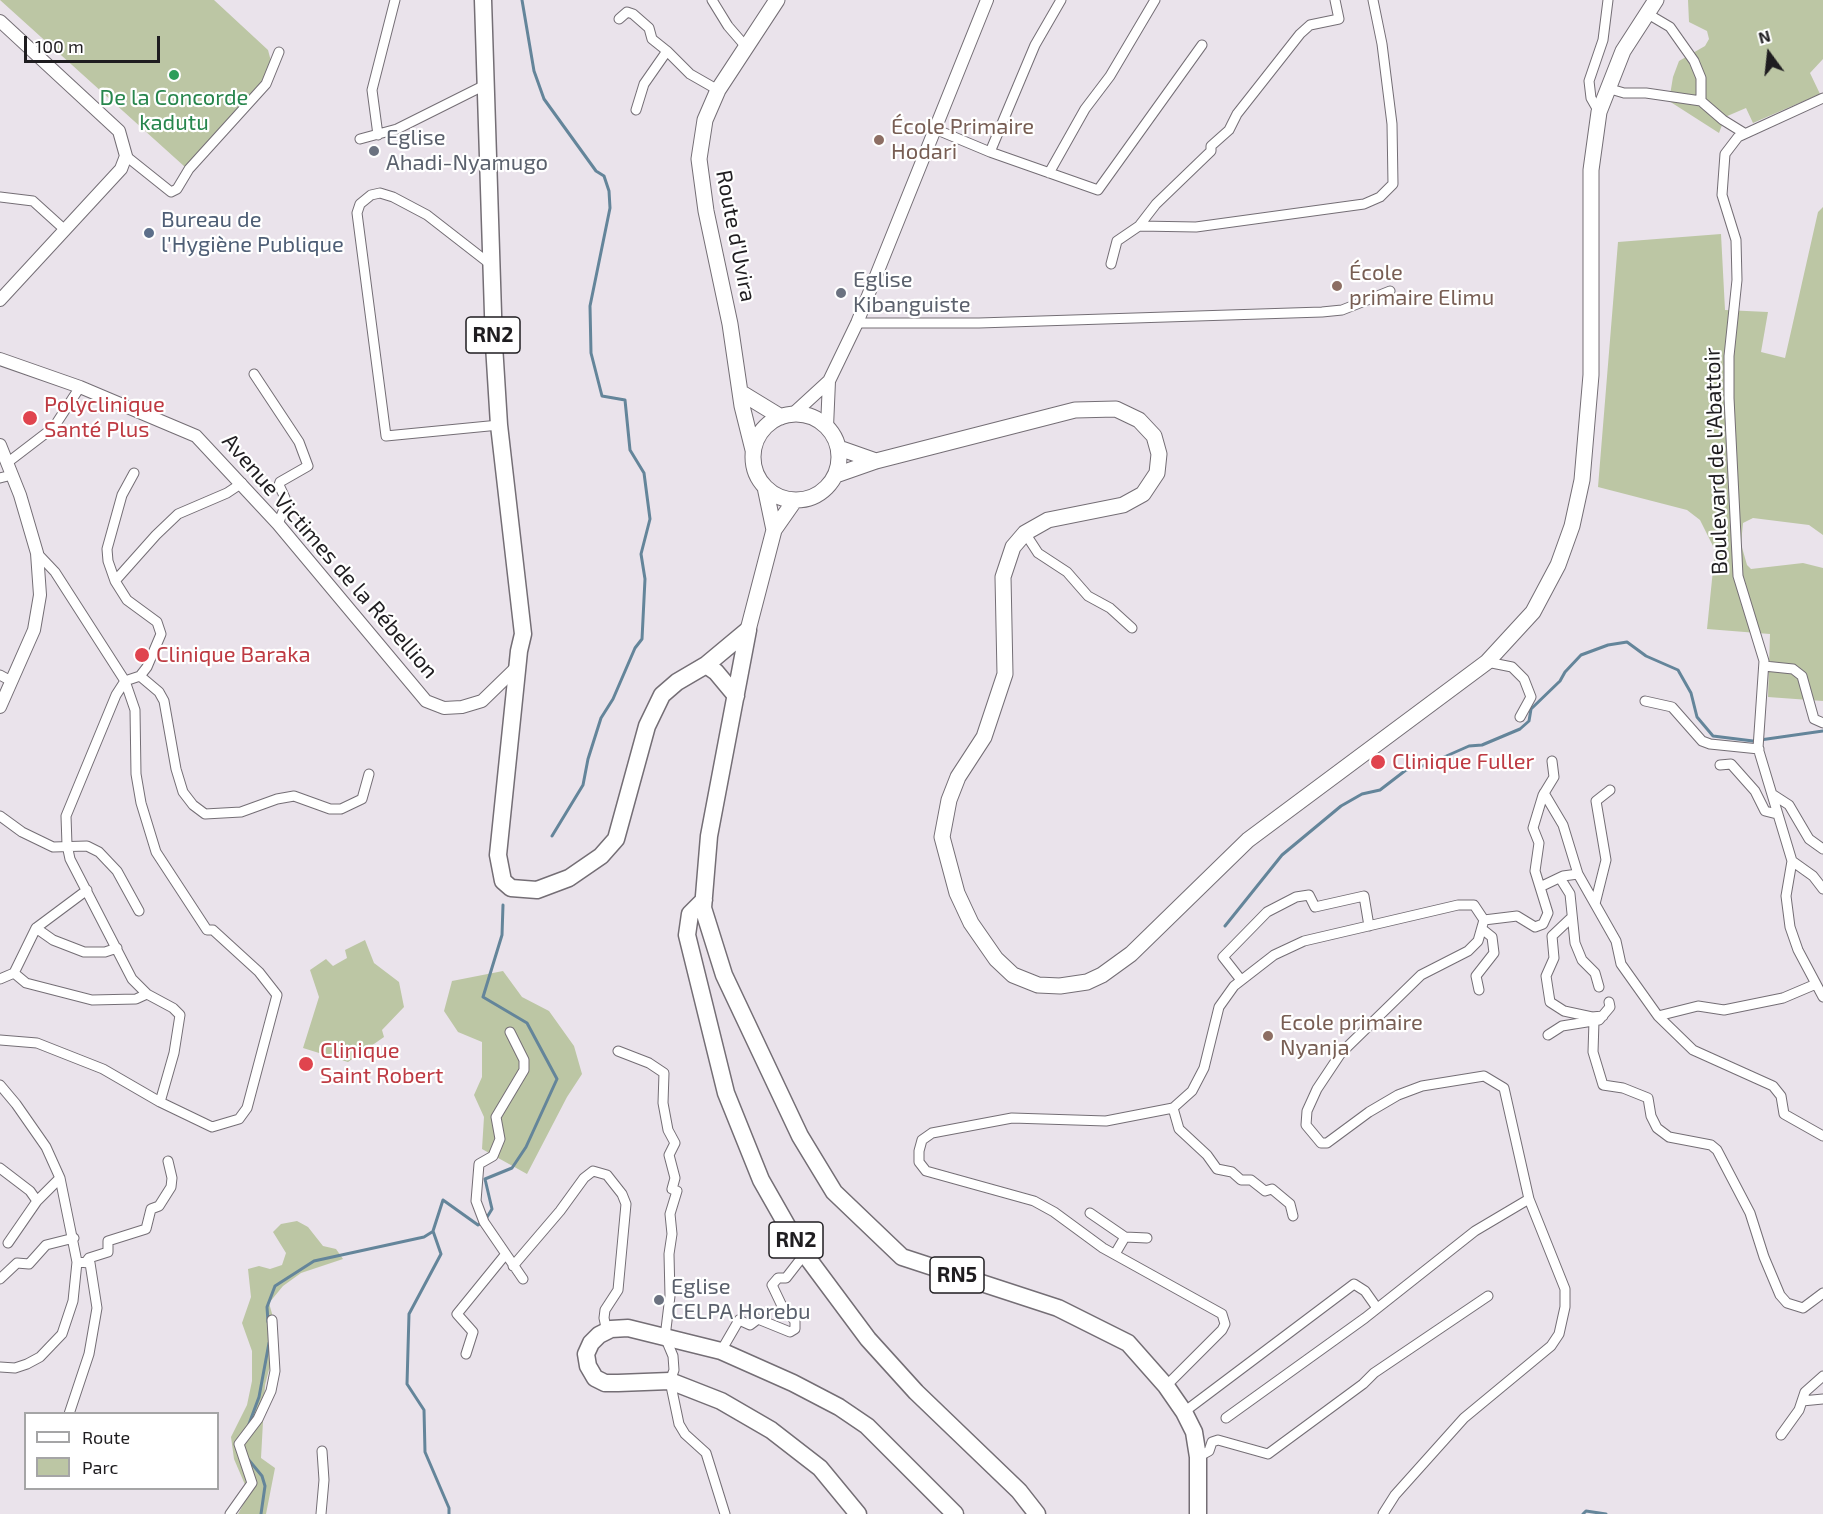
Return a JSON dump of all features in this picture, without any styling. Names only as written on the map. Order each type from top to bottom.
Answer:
[{"type":"highway","name":"RN2","points":[[483,0],[490,264],[500,425],[524,634],[517,668],[497,863],[499,875],[511,888],[526,891],[537,890],[569,878],[601,856],[616,839],[655,707],[662,694],[706,665],[748,630]]},
{"type":"highway","name":"RN2","points":[[748,630],[709,836],[704,900],[690,914],[687,935],[726,1093],[761,1180],[807,1256],[868,1339],[916,1392],[1019,1491],[1037,1514]]},
{"type":"highway","points":[[706,665],[716,672],[735,696]]},
{"type":"highway","name":"RN5","points":[[704,900],[703,908],[724,975],[800,1136],[834,1192],[902,1257],[1058,1308],[1128,1343],[1166,1386],[1184,1412],[1194,1432],[1198,1457],[1198,1514]]},
{"type":"highway","points":[[858,1514],[820,1468],[771,1430],[721,1401],[670,1381],[605,1383],[595,1378],[588,1366],[586,1354],[591,1343],[607,1332],[628,1328],[721,1351],[794,1383],[839,1407],[867,1426],[955,1514]]},
{"type":"main road","name":"Route d'Uvira","points":[[753,450],[740,392],[723,282],[700,182],[701,135],[718,90],[777,0]]},
{"type":"main road","points":[[836,475],[876,461],[1076,410],[1116,410],[1129,414],[1149,428],[1157,445],[1158,464],[1157,473],[1143,494],[1123,506],[1047,520],[1025,533],[1013,547],[1003,577],[1007,649],[1000,698],[984,737],[958,777],[949,800],[942,837],[957,893],[983,943],[1013,975],[1038,984],[1060,986],[1087,982],[1114,967],[1248,840],[1487,662],[1533,612],[1558,565],[1572,526],[1582,480],[1591,375],[1591,170],[1599,112],[1623,51],[1656,0]]},
{"type":"main road","points":[[740,392],[787,415],[806,415],[827,427],[839,448],[840,460],[836,475],[824,490],[815,496],[795,500],[782,498],[765,487]]},
{"type":"main road","points":[[774,530],[765,487],[755,470],[753,450],[763,430],[787,415]]},
{"type":"main road","points":[[839,448],[876,461]]},
{"type":"main road","points":[[748,630],[774,530],[795,500]]},
{"type":"street","points":[[378,135],[372,90],[394,0]]},
{"type":"street","points":[[712,0],[728,26],[747,48]]},
{"type":"street","points":[[827,427],[829,381],[857,323],[987,0]]},
{"type":"street","points":[[990,152],[1035,45],[1061,0]]},
{"type":"street","points":[[1049,173],[1085,109],[1110,76],[1155,0]]},
{"type":"street","points":[[1111,264],[1117,241],[1139,226],[1156,204],[1229,130],[1238,114],[1300,34],[1310,25],[1339,19],[1335,0]]},
{"type":"street","points":[[1139,226],[1196,227],[1364,204],[1380,197],[1393,184],[1392,124],[1382,44],[1373,0]]},
{"type":"street","points":[[1599,112],[1591,98],[1589,81],[1603,40],[1608,0]]},
{"type":"street","points":[[619,19],[627,12],[633,14],[649,28],[652,39],[668,51],[690,74],[718,90]]},
{"type":"street","points":[[1648,14],[1670,27],[1695,61],[1701,78],[1701,101]]},
{"type":"street","points":[[1,22],[119,131],[126,156],[171,192],[177,189],[189,169],[266,84],[279,52]]},
{"type":"street","points":[[935,129],[1094,190],[1101,188],[1202,45]]},
{"type":"street","points":[[636,110],[644,84],[668,51]]},
{"type":"street","points":[[360,139],[412,123],[485,86]]},
{"type":"street","points":[[1607,88],[1624,93],[1646,93],[1701,101],[1723,120],[1744,133]]},
{"type":"street","name":"Boulevard de l'Abattoir","points":[[1759,743],[1764,666],[1762,649],[1738,576],[1729,398],[1729,356],[1737,263],[1736,240],[1722,195],[1725,154],[1729,146],[1744,133],[1823,98]]},
{"type":"street","points":[[0,300],[121,169],[126,156]]},
{"type":"street","points":[[490,264],[427,215],[393,197],[380,193],[371,195],[360,204],[357,213],[386,436],[500,425]]},
{"type":"street","points":[[0,196],[33,201],[65,230]]},
{"type":"street","points":[[857,323],[979,323],[1322,312],[1342,310],[1390,291]]},
{"type":"street","name":"Avenue Victimes de la Rébellion","points":[[1,358],[80,387],[196,436],[278,524],[426,701],[444,708],[462,707],[482,700],[517,668]]},
{"type":"street","points":[[254,374],[299,442],[308,466],[279,485],[285,498],[284,509],[278,524]]},
{"type":"street","points":[[787,415],[829,381]]},
{"type":"street","points":[[6,472],[54,427],[80,387]]},
{"type":"street","points":[[0,445],[6,472],[37,553],[40,595],[33,630],[6,678],[0,707]]},
{"type":"street","points":[[134,473],[122,495],[107,549],[115,581],[127,600],[157,622],[160,627],[159,642],[140,676],[125,681],[116,695],[66,816],[67,845],[70,859],[132,979],[147,994],[173,1008],[180,1015],[174,1053],[160,1102]]},
{"type":"street","points":[[115,581],[178,514],[216,499],[242,483]]},
{"type":"street","points":[[1025,533],[1038,553],[1066,572],[1088,596],[1110,608],[1132,628]]},
{"type":"street","points":[[0,1040],[37,1043],[103,1069],[160,1102],[212,1127],[239,1119],[247,1108],[277,995],[260,972],[213,930],[207,930],[156,852],[141,804],[136,774],[135,710],[125,681],[55,572],[37,553]]},
{"type":"street","points":[[1487,662],[1512,667],[1524,679],[1531,697],[1520,717]]},
{"type":"street","points":[[1764,666],[1793,669],[1802,676],[1814,719],[1823,723]]},
{"type":"street","points":[[140,676],[159,692],[164,701],[176,769],[183,792],[193,805],[205,814],[241,812],[277,799],[294,796],[330,809],[341,809],[362,799],[369,774]]},
{"type":"street","points":[[1645,701],[1672,707],[1702,741],[1710,744],[1759,743],[1792,861],[1786,908],[1798,950],[1823,997]]},
{"type":"street","points":[[1483,924],[1517,916],[1522,917],[1529,926],[1535,927],[1543,924],[1548,913],[1535,871],[1539,843],[1533,828],[1544,793],[1554,777],[1552,761]]},
{"type":"street","points":[[1720,765],[1731,764],[1755,791],[1765,811],[1778,813]]},
{"type":"street","points":[[1595,904],[1606,861],[1596,801],[1610,790]]},
{"type":"street","points":[[1544,793],[1563,825],[1578,874],[1616,941],[1621,963],[1658,1016],[1693,1050],[1773,1086],[1780,1096],[1784,1114],[1823,1136]]},
{"type":"street","points":[[1772,794],[1789,805],[1809,838],[1823,849]]},
{"type":"street","points":[[0,816],[22,832],[53,847],[87,846],[99,852],[117,871],[139,911]]},
{"type":"street","points":[[1792,861],[1813,876],[1823,889]]},
{"type":"street","points":[[1540,886],[1578,874]]},
{"type":"street","points":[[1560,878],[1570,894],[1575,943],[1582,960],[1595,973],[1599,987]]},
{"type":"street","points":[[0,979],[14,973],[36,928],[87,890]]},
{"type":"street","points":[[1241,980],[1222,957],[1267,912],[1296,897],[1309,895],[1315,907],[1364,896],[1369,926]]},
{"type":"street","points":[[1166,1386],[1222,1330],[1225,1318],[1214,1308],[1115,1254],[1054,1212],[1034,1202],[926,1171],[919,1162],[922,1140],[932,1133],[1012,1118],[1106,1121],[1173,1108],[1192,1091],[1204,1068],[1219,1007],[1241,980],[1295,944],[1458,905],[1474,905],[1492,937],[1494,953],[1476,976],[1479,990]]},
{"type":"street","points":[[1571,918],[1552,936],[1554,958],[1546,976],[1550,1002],[1564,1011],[1592,1017],[1603,1016]]},
{"type":"street","points":[[1383,1514],[1395,1495],[1443,1440],[1486,1399],[1551,1347],[1559,1334],[1566,1308],[1565,1289],[1529,1199],[1504,1088],[1484,1076],[1422,1086],[1398,1095],[1369,1112],[1327,1143],[1321,1143],[1306,1125],[1307,1111],[1317,1089],[1341,1053],[1420,975],[1468,951],[1478,940],[1483,924]]},
{"type":"street","points":[[36,928],[53,940],[84,952],[105,952],[117,948]]},
{"type":"street","points":[[14,973],[26,983],[92,1000],[136,999],[147,994]]},
{"type":"street","points":[[1658,1016],[1698,1006],[1724,1010],[1774,1000],[1816,984]]},
{"type":"street","points":[[1548,1035],[1562,1026],[1594,1021],[1603,1016],[1610,1007],[1610,1002]]},
{"type":"street","points":[[1594,1021],[1593,1052],[1603,1085],[1623,1088],[1648,1098],[1651,1116],[1657,1128],[1669,1137],[1711,1145],[1717,1150],[1750,1213],[1764,1257],[1780,1295],[1787,1303],[1803,1308],[1823,1293]]},
{"type":"street","points":[[510,1032],[524,1060],[524,1070],[496,1117],[500,1139],[493,1156],[479,1164],[476,1171],[477,1201],[480,1212],[505,1255],[523,1279]]},
{"type":"street","points":[[618,1051],[649,1063],[664,1073],[663,1103],[668,1130],[675,1143],[669,1155],[675,1178],[672,1189],[677,1191],[673,1196],[670,1214],[672,1234],[669,1254],[670,1296],[664,1337],[673,1356],[674,1370],[670,1381],[679,1424],[685,1434],[706,1453],[725,1514]]},
{"type":"street","points":[[0,1085],[46,1147],[60,1178],[82,1262],[62,1334],[40,1357],[27,1364],[15,1368],[0,1367]]},
{"type":"street","points":[[1173,1108],[1179,1129],[1207,1155],[1217,1169],[1232,1172],[1241,1180],[1251,1180],[1264,1191],[1272,1189],[1290,1204],[1293,1216]]},
{"type":"street","points":[[82,1262],[108,1252],[108,1241],[146,1229],[151,1209],[159,1206],[171,1187],[168,1161]]},
{"type":"street","points":[[0,1168],[30,1191],[37,1201]]},
{"type":"street","points":[[513,1266],[561,1212],[585,1178],[593,1171],[606,1175],[622,1194],[626,1204],[618,1290],[605,1310],[607,1332]]},
{"type":"street","points":[[8,1243],[37,1201],[60,1178]]},
{"type":"street","points":[[1226,1418],[1377,1308],[1475,1231],[1529,1199]]},
{"type":"street","points":[[1090,1213],[1125,1237],[1147,1238]]},
{"type":"street","points":[[1115,1254],[1125,1237]]},
{"type":"street","points":[[0,1279],[17,1263],[29,1264],[46,1245],[74,1238]]},
{"type":"street","points":[[466,1354],[473,1332],[457,1317],[459,1309],[505,1255]]},
{"type":"street","points":[[721,1351],[739,1320],[750,1325],[758,1319],[767,1325],[790,1332],[795,1329],[795,1321],[782,1306],[772,1285],[778,1278],[786,1278],[800,1260],[807,1256]]},
{"type":"street","points":[[69,1412],[88,1354],[97,1308],[90,1263],[82,1262]]},
{"type":"street","points":[[1184,1412],[1354,1284],[1365,1292],[1377,1308]]},
{"type":"street","points":[[1198,1457],[1209,1451],[1212,1442],[1218,1440],[1268,1454],[1374,1373],[1488,1296]]},
{"type":"street","points":[[230,1514],[252,1483],[238,1444],[258,1419],[271,1391],[274,1371],[273,1320]]},
{"type":"street","points":[[1781,1435],[1793,1421],[1812,1383],[1823,1376]]},
{"type":"street","points":[[1802,1401],[1823,1399]]},
{"type":"street","points":[[321,1514],[324,1480],[322,1451]]},
{"type":"green space","name":"De la Concorde kadutu","points":[[0,0],[214,0],[268,50],[272,65],[260,84],[185,167]]},
{"type":"green space","points":[[1688,0],[1823,0],[1823,59],[1810,73],[1820,94],[1753,123],[1746,108],[1725,117],[1719,133],[1669,101],[1673,77],[1679,61],[1705,46],[1709,39],[1707,31],[1689,22]]},
{"type":"green space","points":[[1823,207],[1823,535],[1809,525],[1753,518],[1743,523],[1741,544],[1747,565],[1751,569],[1803,563],[1823,568],[1823,701],[1768,697],[1770,634],[1707,629],[1715,550],[1700,520],[1687,510],[1598,487],[1618,242],[1721,234],[1725,310],[1768,312],[1761,352],[1785,358],[1818,212]]},
{"type":"green space","points":[[365,940],[374,963],[399,982],[404,1007],[382,1030],[384,1037],[348,1062],[303,1048],[319,997],[310,970],[326,959],[333,966],[347,958],[345,950]]},
{"type":"green space","points":[[503,971],[522,997],[549,1011],[574,1046],[582,1074],[567,1097],[527,1174],[482,1149],[484,1117],[474,1095],[482,1077],[482,1042],[458,1032],[444,1011],[452,981]]},
{"type":"green space","points":[[297,1221],[308,1227],[323,1246],[336,1249],[343,1259],[301,1273],[283,1286],[269,1303],[278,1335],[265,1385],[261,1458],[275,1468],[266,1514],[238,1514],[249,1494],[234,1459],[231,1437],[247,1405],[252,1381],[252,1351],[242,1323],[251,1297],[248,1269],[259,1266],[270,1269],[282,1265],[286,1253],[273,1232],[281,1224]]},
{"type":"waterway","points":[[522,0],[534,71],[544,99],[596,171],[604,176],[609,191],[610,208],[590,306],[591,353],[602,396],[625,400],[630,450],[644,473],[650,519],[641,554],[645,579],[642,639],[635,648],[613,699],[601,718],[588,759],[583,785],[552,836]]},
{"type":"waterway","points":[[1225,926],[1282,855],[1341,806],[1362,794],[1380,790],[1406,770],[1426,765],[1469,746],[1482,745],[1520,729],[1529,721],[1531,709],[1560,681],[1581,655],[1608,645],[1627,642],[1646,656],[1678,670],[1691,693],[1697,717],[1713,736],[1753,741],[1823,731]]},
{"type":"waterway","points":[[449,1514],[449,1508],[425,1452],[424,1410],[407,1384],[409,1314],[441,1254],[433,1231],[443,1200],[478,1225],[484,1222],[492,1209],[485,1179],[512,1168],[526,1147],[557,1079],[527,1023],[483,997],[502,935],[503,905]]},
{"type":"waterway","points":[[268,1322],[267,1307],[275,1286],[314,1261],[424,1237],[432,1232]]},
{"type":"waterway","points":[[249,1424],[259,1397],[269,1343]]},
{"type":"waterway","points":[[248,1459],[262,1476],[265,1486],[261,1514]]},
{"type":"waterway","points":[[1583,1514],[1586,1511],[1606,1514]]},
{"type":"place","name":"De la Concorde kadutu","points":[[174,75]]},
{"type":"place","name":"École Primaire Hodari","points":[[879,140]]},
{"type":"place","name":"Eglise Ahadi-Nyamugo","points":[[374,151]]},
{"type":"place","name":"Bureau de l'Hygiène Publique","points":[[149,233]]},
{"type":"place","name":"École primaire Elimu","points":[[1337,286]]},
{"type":"place","name":"Eglise Kibanguiste","points":[[841,293]]},
{"type":"place","name":"Polyclinique Santé Plus","points":[[30,418]]},
{"type":"place","name":"Clinique Baraka","points":[[142,655]]},
{"type":"place","name":"Clinique Fuller","points":[[1378,762]]},
{"type":"place","name":"Ecole primaire Nyanja","points":[[1268,1036]]},
{"type":"place","name":"Clinique Saint Robert","points":[[306,1064]]},
{"type":"place","name":"Eglise CELPA Horebu","points":[[659,1300]]}]
